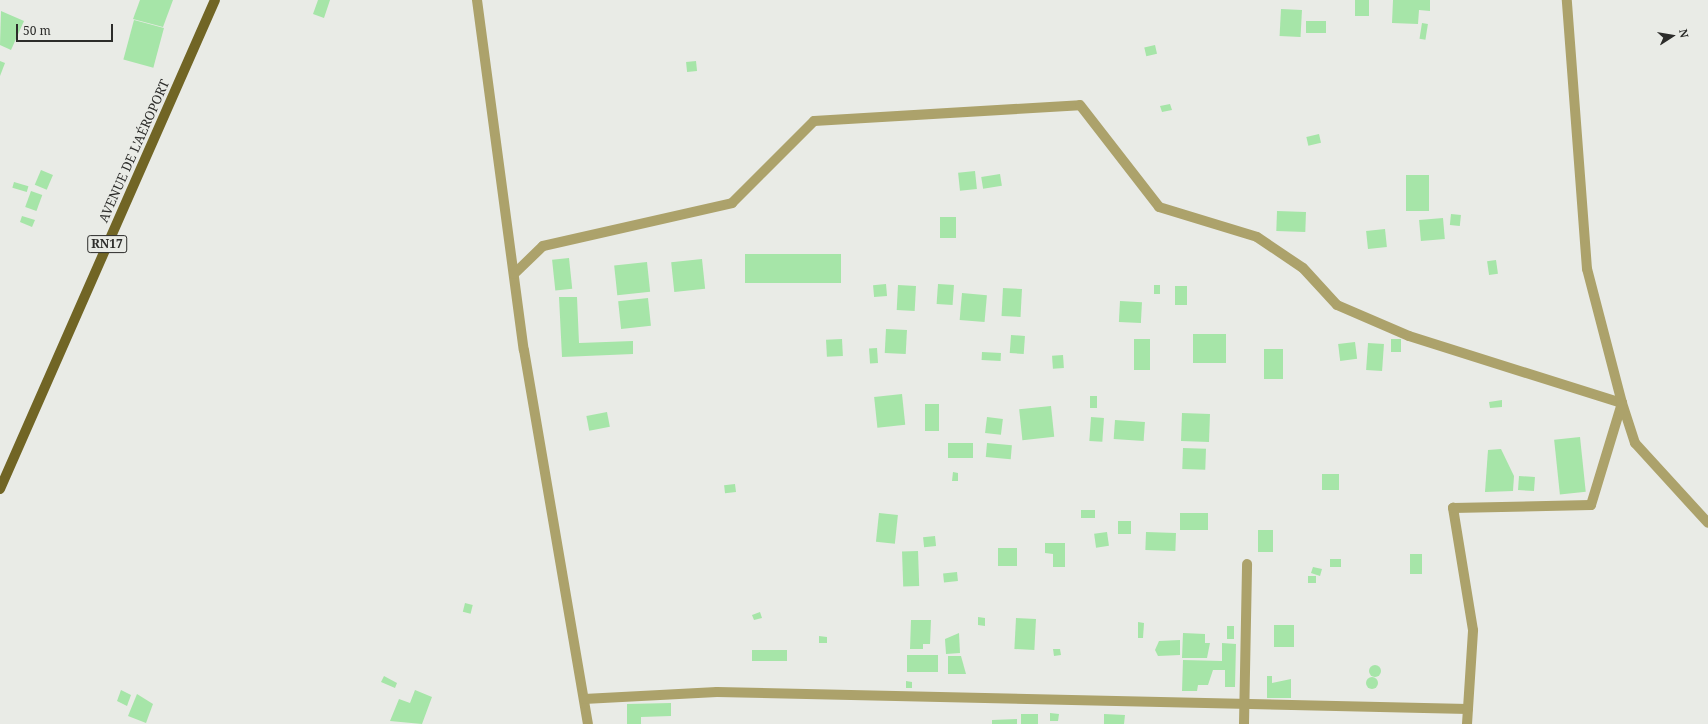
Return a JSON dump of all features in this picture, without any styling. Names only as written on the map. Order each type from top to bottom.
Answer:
[{"type":"main road","name":"AVENUE DE L'AÉROPORT","points":[[0,489],[215,0]]},
{"type":"street","points":[[477,0],[514,274],[588,724]]},
{"type":"street","points":[[1567,0],[1587,269],[1622,403],[1635,443],[1708,523]]},
{"type":"street","points":[[514,274],[543,246],[732,203],[814,121],[1080,105],[1159,207],[1257,237],[1303,268],[1337,305],[1409,336],[1622,403]]},
{"type":"street","points":[[1467,724],[1473,630],[1453,508],[1591,505],[1622,403]]},
{"type":"street","points":[[1244,724],[1247,564]]},
{"type":"street","points":[[584,699],[717,692],[1468,709]]},
{"type":"building","points":[[140,0],[173,0],[163,27],[133,19]]},
{"type":"building","points":[[318,0],[330,0],[324,18],[313,14]]},
{"type":"building","points":[[1355,0],[1369,0],[1369,16],[1355,16]]},
{"type":"building","points":[[1393,0],[1430,0],[1430,11],[1419,10],[1418,24],[1392,23]]},
{"type":"building","points":[[1281,9],[1302,10],[1301,37],[1280,36]]},
{"type":"building","points":[[1,11],[24,21],[11,50],[0,45]]},
{"type":"building","points":[[134,20],[164,28],[153,68],[123,60]]},
{"type":"building","points":[[1306,21],[1326,21],[1326,33],[1306,33]]},
{"type":"building","points":[[1422,23],[1428,24],[1425,40],[1419,39]]},
{"type":"building","points":[[1155,45],[1157,54],[1146,56],[1144,47]]},
{"type":"building","points":[[0,61],[5,63],[0,76]]},
{"type":"building","points":[[696,61],[697,71],[687,72],[686,62]]},
{"type":"building","points":[[1170,104],[1172,110],[1162,112],[1160,106]]},
{"type":"building","points":[[1319,134],[1321,143],[1308,146],[1306,137]]},
{"type":"building","points":[[41,170],[53,175],[47,190],[35,185]]},
{"type":"building","points":[[975,171],[977,189],[960,191],[958,173]]},
{"type":"building","points":[[1000,174],[1002,186],[983,189],[981,177]]},
{"type":"building","points":[[1406,175],[1429,175],[1429,211],[1406,211]]},
{"type":"building","points":[[14,182],[28,186],[27,192],[12,188]]},
{"type":"building","points":[[31,191],[42,195],[36,211],[25,207]]},
{"type":"building","points":[[1277,211],[1306,212],[1305,232],[1276,231]]},
{"type":"building","points":[[1451,214],[1461,215],[1460,226],[1450,225]]},
{"type":"building","points":[[22,216],[35,220],[32,227],[20,222]]},
{"type":"building","points":[[940,217],[956,217],[956,238],[940,238]]},
{"type":"building","points":[[1443,218],[1445,239],[1421,241],[1419,220]]},
{"type":"building","points":[[1385,229],[1387,247],[1368,249],[1366,231]]},
{"type":"building","points":[[745,254],[841,254],[841,283],[745,283]]},
{"type":"building","points":[[569,258],[572,289],[555,291],[552,260]]},
{"type":"building","points":[[702,259],[705,289],[674,292],[671,262]]},
{"type":"building","points":[[1496,260],[1498,274],[1489,275],[1487,261]]},
{"type":"building","points":[[647,262],[650,292],[617,295],[614,265]]},
{"type":"building","points":[[886,284],[887,296],[874,297],[873,285]]},
{"type":"building","points":[[938,284],[954,285],[953,305],[937,304]]},
{"type":"building","points":[[898,285],[916,286],[915,311],[897,310]]},
{"type":"building","points":[[1154,285],[1160,285],[1160,294],[1154,294]]},
{"type":"building","points":[[1175,286],[1187,286],[1187,305],[1175,305]]},
{"type":"building","points":[[1003,288],[1022,289],[1021,317],[1002,316]]},
{"type":"building","points":[[962,293],[987,295],[985,322],[960,320]]},
{"type":"building","points":[[559,297],[577,297],[579,343],[633,341],[633,354],[562,357]]},
{"type":"building","points":[[648,298],[651,326],[621,329],[618,301]]},
{"type":"building","points":[[1120,301],[1142,302],[1141,323],[1119,322]]},
{"type":"building","points":[[886,329],[907,330],[906,354],[885,353]]},
{"type":"building","points":[[1193,334],[1226,334],[1226,363],[1193,363]]},
{"type":"building","points":[[1011,335],[1025,336],[1024,354],[1010,353]]},
{"type":"building","points":[[842,339],[843,356],[827,357],[826,340]]},
{"type":"building","points":[[1134,339],[1150,339],[1150,370],[1134,370]]},
{"type":"building","points":[[1391,339],[1401,339],[1401,352],[1391,352]]},
{"type":"building","points":[[1355,342],[1357,359],[1340,361],[1338,344]]},
{"type":"building","points":[[1368,343],[1384,344],[1382,371],[1366,370]]},
{"type":"building","points":[[877,348],[878,363],[870,364],[869,349]]},
{"type":"building","points":[[1264,349],[1283,349],[1283,379],[1264,379]]},
{"type":"building","points":[[982,352],[1001,353],[1001,361],[982,360]]},
{"type":"building","points":[[1063,355],[1064,368],[1053,369],[1052,356]]},
{"type":"building","points":[[902,394],[905,425],[877,428],[874,397]]},
{"type":"building","points":[[1090,396],[1097,396],[1097,408],[1090,408]]},
{"type":"building","points":[[1502,400],[1502,407],[1490,408],[1489,402]]},
{"type":"building","points":[[925,404],[939,404],[939,431],[925,431]]},
{"type":"building","points":[[1051,406],[1054,437],[1022,440],[1019,409]]},
{"type":"building","points":[[607,412],[610,427],[589,431],[586,416]]},
{"type":"building","points":[[1182,413],[1210,414],[1209,442],[1181,441]]},
{"type":"building","points":[[987,417],[1003,419],[1001,435],[985,433]]},
{"type":"building","points":[[1091,417],[1104,418],[1102,442],[1089,441]]},
{"type":"building","points":[[1115,420],[1145,422],[1144,441],[1114,439]]},
{"type":"building","points":[[1580,437],[1586,492],[1560,494],[1554,440]]},
{"type":"building","points":[[948,443],[973,443],[973,458],[948,458]]},
{"type":"building","points":[[987,443],[1012,445],[1011,459],[986,457]]},
{"type":"building","points":[[1183,448],[1206,449],[1205,470],[1182,469]]},
{"type":"building","points":[[1501,449],[1514,476],[1513,491],[1485,492],[1488,450]]},
{"type":"building","points":[[953,472],[958,473],[958,481],[952,481]]},
{"type":"building","points":[[1322,474],[1339,474],[1339,490],[1322,490]]},
{"type":"building","points":[[1519,476],[1535,477],[1534,491],[1518,490]]},
{"type":"building","points":[[735,484],[736,492],[725,493],[724,485]]},
{"type":"building","points":[[1081,510],[1095,510],[1095,518],[1081,518]]},
{"type":"building","points":[[879,513],[898,515],[895,544],[876,542]]},
{"type":"building","points":[[1180,513],[1208,513],[1208,530],[1180,530]]},
{"type":"building","points":[[1118,521],[1131,521],[1131,534],[1118,534]]},
{"type":"building","points":[[1258,530],[1273,530],[1273,552],[1258,552]]},
{"type":"building","points":[[1107,532],[1109,546],[1096,548],[1094,534]]},
{"type":"building","points":[[1146,532],[1176,533],[1175,551],[1145,550]]},
{"type":"building","points":[[935,536],[936,546],[924,547],[923,537]]},
{"type":"building","points":[[1045,543],[1065,543],[1065,567],[1053,567],[1053,554],[1045,553]]},
{"type":"building","points":[[998,548],[1017,548],[1017,566],[998,566]]},
{"type":"building","points":[[918,551],[919,586],[903,587],[902,552]]},
{"type":"building","points":[[1410,554],[1422,554],[1422,574],[1410,574]]},
{"type":"building","points":[[1330,559],[1341,559],[1341,567],[1330,567]]},
{"type":"building","points":[[1313,567],[1322,569],[1320,576],[1311,573]]},
{"type":"building","points":[[957,572],[958,581],[944,582],[943,573]]},
{"type":"building","points":[[1308,576],[1316,576],[1316,583],[1308,583]]},
{"type":"building","points":[[465,603],[473,605],[471,614],[463,612]]},
{"type":"building","points":[[760,612],[762,618],[754,620],[752,615]]},
{"type":"building","points":[[978,617],[985,618],[985,626],[978,625]]},
{"type":"building","points":[[1016,618],[1036,619],[1034,650],[1014,649]]},
{"type":"building","points":[[911,620],[931,620],[930,644],[923,644],[923,649],[910,649]]},
{"type":"building","points":[[1138,622],[1144,623],[1143,638],[1138,638]]},
{"type":"building","points":[[1274,625],[1294,625],[1294,647],[1274,647]]},
{"type":"building","points":[[1227,626],[1234,626],[1234,639],[1227,639]]},
{"type":"building","points":[[959,633],[960,653],[946,654],[945,639]]},
{"type":"building","points":[[1183,633],[1205,634],[1205,643],[1210,643],[1207,658],[1182,658]]},
{"type":"building","points":[[819,636],[827,637],[827,643],[819,643]]},
{"type":"building","points":[[1180,640],[1180,655],[1158,656],[1155,650],[1159,641]]},
{"type":"building","points":[[1222,643],[1236,644],[1235,687],[1225,687],[1225,670],[1213,670],[1208,685],[1198,685],[1197,691],[1182,691],[1183,660],[1222,661]]},
{"type":"building","points":[[1053,649],[1060,649],[1061,655],[1054,656]]},
{"type":"building","points":[[752,650],[787,650],[787,661],[752,661]]},
{"type":"building","points":[[907,655],[938,655],[938,672],[907,672]]},
{"type":"building","points":[[948,656],[961,656],[966,674],[948,674]]},
{"type":"building","points":[[1373,665],[1377,665],[1381,671],[1377,677],[1373,677],[1369,673],[1369,669]]},
{"type":"building","points":[[384,676],[397,683],[395,688],[381,682]]},
{"type":"building","points":[[1267,676],[1272,676],[1272,683],[1291,679],[1291,698],[1267,698]]},
{"type":"building","points":[[1370,677],[1374,677],[1378,683],[1374,689],[1370,689],[1366,685],[1366,681]]},
{"type":"building","points":[[906,681],[912,682],[912,688],[906,688]]},
{"type":"building","points":[[121,690],[131,695],[127,706],[117,701]]},
{"type":"building","points":[[415,690],[432,697],[422,724],[390,721],[399,699],[410,703]]},
{"type":"building","points":[[137,694],[153,704],[146,723],[128,716]]},
{"type":"building","points":[[671,703],[671,716],[641,717],[641,724],[627,724],[627,704]]},
{"type":"building","points":[[1050,713],[1059,714],[1058,721],[1050,721]]},
{"type":"building","points":[[1021,714],[1038,714],[1038,724],[1021,724]]},
{"type":"building","points":[[1104,714],[1125,715],[1124,724],[1104,724]]},
{"type":"building","points":[[1017,719],[1017,724],[992,724],[992,720]]}]
